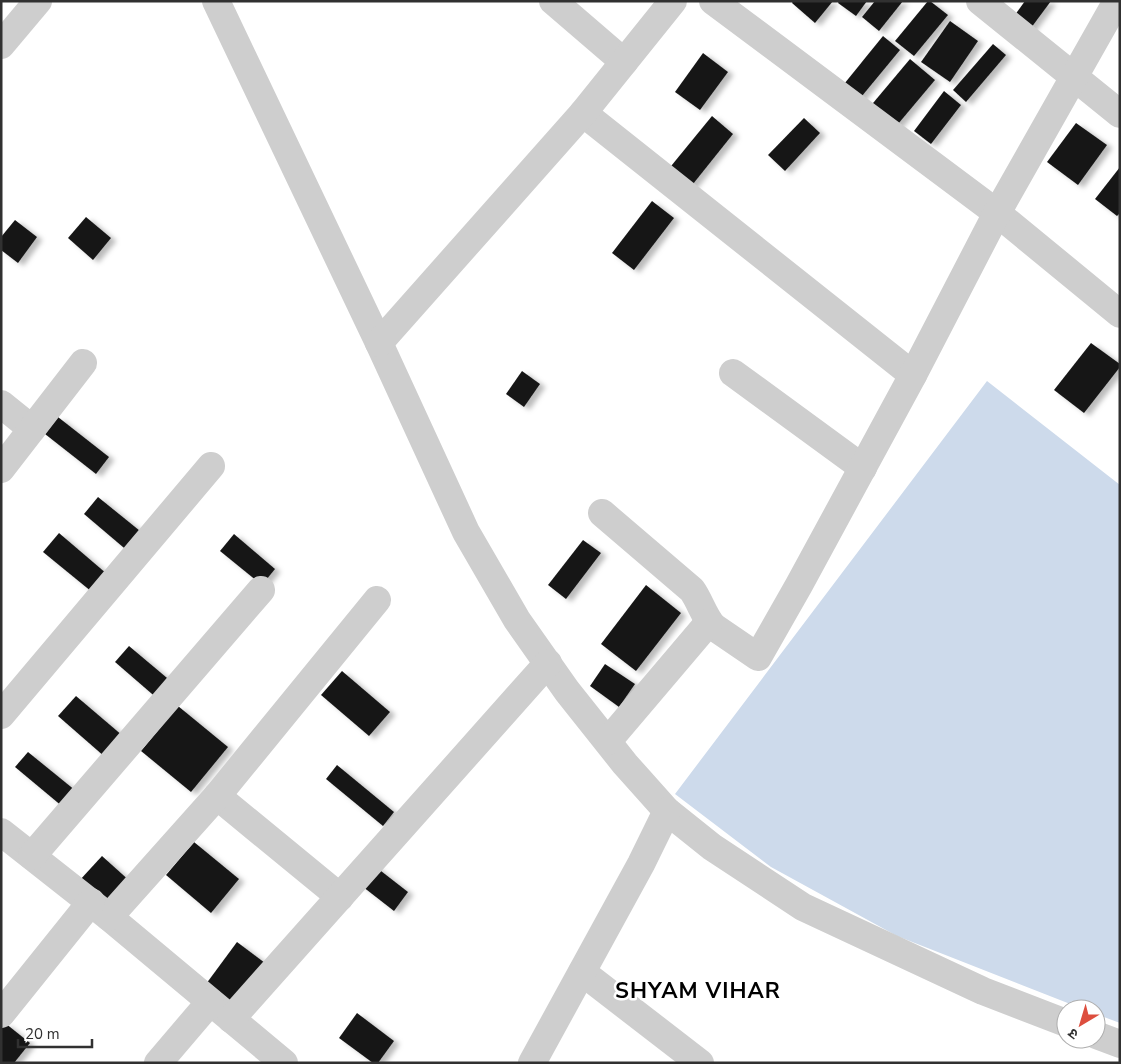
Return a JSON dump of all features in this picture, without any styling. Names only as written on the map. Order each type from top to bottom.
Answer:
[{"type":"street","points":[[1,45],[38,1]]},
{"type":"street","points":[[216,1],[379,343],[466,532],[517,620],[567,691],[625,764],[667,811],[712,847],[803,907],[983,991],[1056,1019]]},
{"type":"street","points":[[554,1],[624,62]]},
{"type":"street","points":[[379,343],[583,113],[673,1]]},
{"type":"street","points":[[713,1],[996,213],[1120,314]]},
{"type":"street","points":[[980,1],[1074,79],[1120,114]]},
{"type":"street","points":[[602,513],[692,590],[709,622],[714,627],[758,657],[913,375],[996,213],[1117,1]]},
{"type":"street","points":[[583,113],[913,375]]},
{"type":"street","points":[[1,469],[83,363]]},
{"type":"street","points":[[732,373],[863,468]]},
{"type":"street","points":[[1,404],[32,429]]},
{"type":"street","points":[[1,715],[211,466]]},
{"type":"street","points":[[32,856],[261,590]]},
{"type":"street","points":[[1,1014],[100,910],[217,796],[377,600]]},
{"type":"street","points":[[608,742],[709,622]]},
{"type":"street","points":[[231,1019],[548,663]]},
{"type":"street","points":[[217,796],[340,897]]},
{"type":"street","points":[[532,1063],[641,864],[667,811]]},
{"type":"street","points":[[1,832],[100,910],[284,1063]]},
{"type":"street","points":[[582,972],[700,1063]]},
{"type":"street","points":[[158,1063],[210,1002]]},
{"type":"street","points":[[1106,1039],[1120,1044]]},
{"type":"water","points":[[987,381],[1120,485],[1120,1023],[1106,1018],[1106,999],[1058,999],[897,936],[771,867],[675,794]]},
{"type":"building","points":[[793,1],[833,1],[815,23],[792,3]]},
{"type":"building","points":[[839,1],[867,1],[856,16],[838,3]]},
{"type":"building","points":[[875,1],[903,1],[879,31],[862,17]]},
{"type":"building","points":[[928,1],[948,15],[914,56],[895,41]]},
{"type":"building","points":[[1025,1],[1051,1],[1028,32],[1012,19]]},
{"type":"building","points":[[950,21],[978,41],[950,82],[921,62]]},
{"type":"building","points":[[883,36],[900,50],[857,102],[840,89]]},
{"type":"building","points":[[993,44],[1006,55],[966,102],[953,90]]},
{"type":"building","points":[[703,53],[728,72],[700,110],[675,92]]},
{"type":"building","points":[[910,59],[935,80],[893,130],[868,109]]},
{"type":"building","points":[[944,91],[961,105],[931,144],[914,131]]},
{"type":"building","points":[[712,116],[733,134],[689,189],[667,171]]},
{"type":"building","points":[[804,118],[820,133],[785,171],[768,155]]},
{"type":"building","points":[[1076,123],[1107,145],[1078,185],[1047,162]]},
{"type":"building","points":[[1120,167],[1120,213],[1117,216],[1095,199]]},
{"type":"building","points":[[652,201],[674,218],[634,270],[612,253]]},
{"type":"building","points":[[86,217],[111,238],[93,260],[68,238]]},
{"type":"building","points":[[15,220],[37,237],[18,263],[1,250],[1,237]]},
{"type":"building","points":[[1091,343],[1120,364],[1120,367],[1084,413],[1054,390]]},
{"type":"building","points":[[522,371],[540,384],[524,407],[506,394]]},
{"type":"building","points":[[58,417],[109,457],[96,474],[45,434]]},
{"type":"building","points":[[98,497],[145,535],[130,553],[84,514]]},
{"type":"building","points":[[59,533],[107,574],[92,592],[43,552]]},
{"type":"building","points":[[234,534],[275,569],[262,585],[220,551]]},
{"type":"building","points":[[583,540],[601,553],[566,599],[548,585]]},
{"type":"building","points":[[646,585],[681,613],[636,671],[601,644]]},
{"type":"building","points":[[129,646],[173,683],[159,700],[115,662]]},
{"type":"building","points":[[605,664],[635,684],[619,707],[590,686]]},
{"type":"building","points":[[342,671],[390,712],[369,736],[321,695]]},
{"type":"building","points":[[76,696],[123,736],[105,757],[58,716]]},
{"type":"building","points":[[178,706],[228,747],[191,792],[141,751]]},
{"type":"building","points":[[28,752],[76,791],[63,807],[15,767]]},
{"type":"building","points":[[337,765],[394,812],[383,826],[326,779]]},
{"type":"building","points":[[194,842],[239,879],[211,913],[166,875]]},
{"type":"building","points":[[102,856],[132,883],[109,908],[79,881]]},
{"type":"building","points":[[372,864],[408,892],[394,911],[358,883]]},
{"type":"building","points":[[237,942],[265,963],[234,1005],[206,984]]},
{"type":"building","points":[[357,1013],[394,1041],[378,1063],[373,1063],[339,1038]]},
{"type":"building","points":[[5,1023],[30,1043],[14,1063],[1,1063],[1,1028]]},
{"type":"district","name":"SHYAM VIHAR","points":[[698,991]]}]
